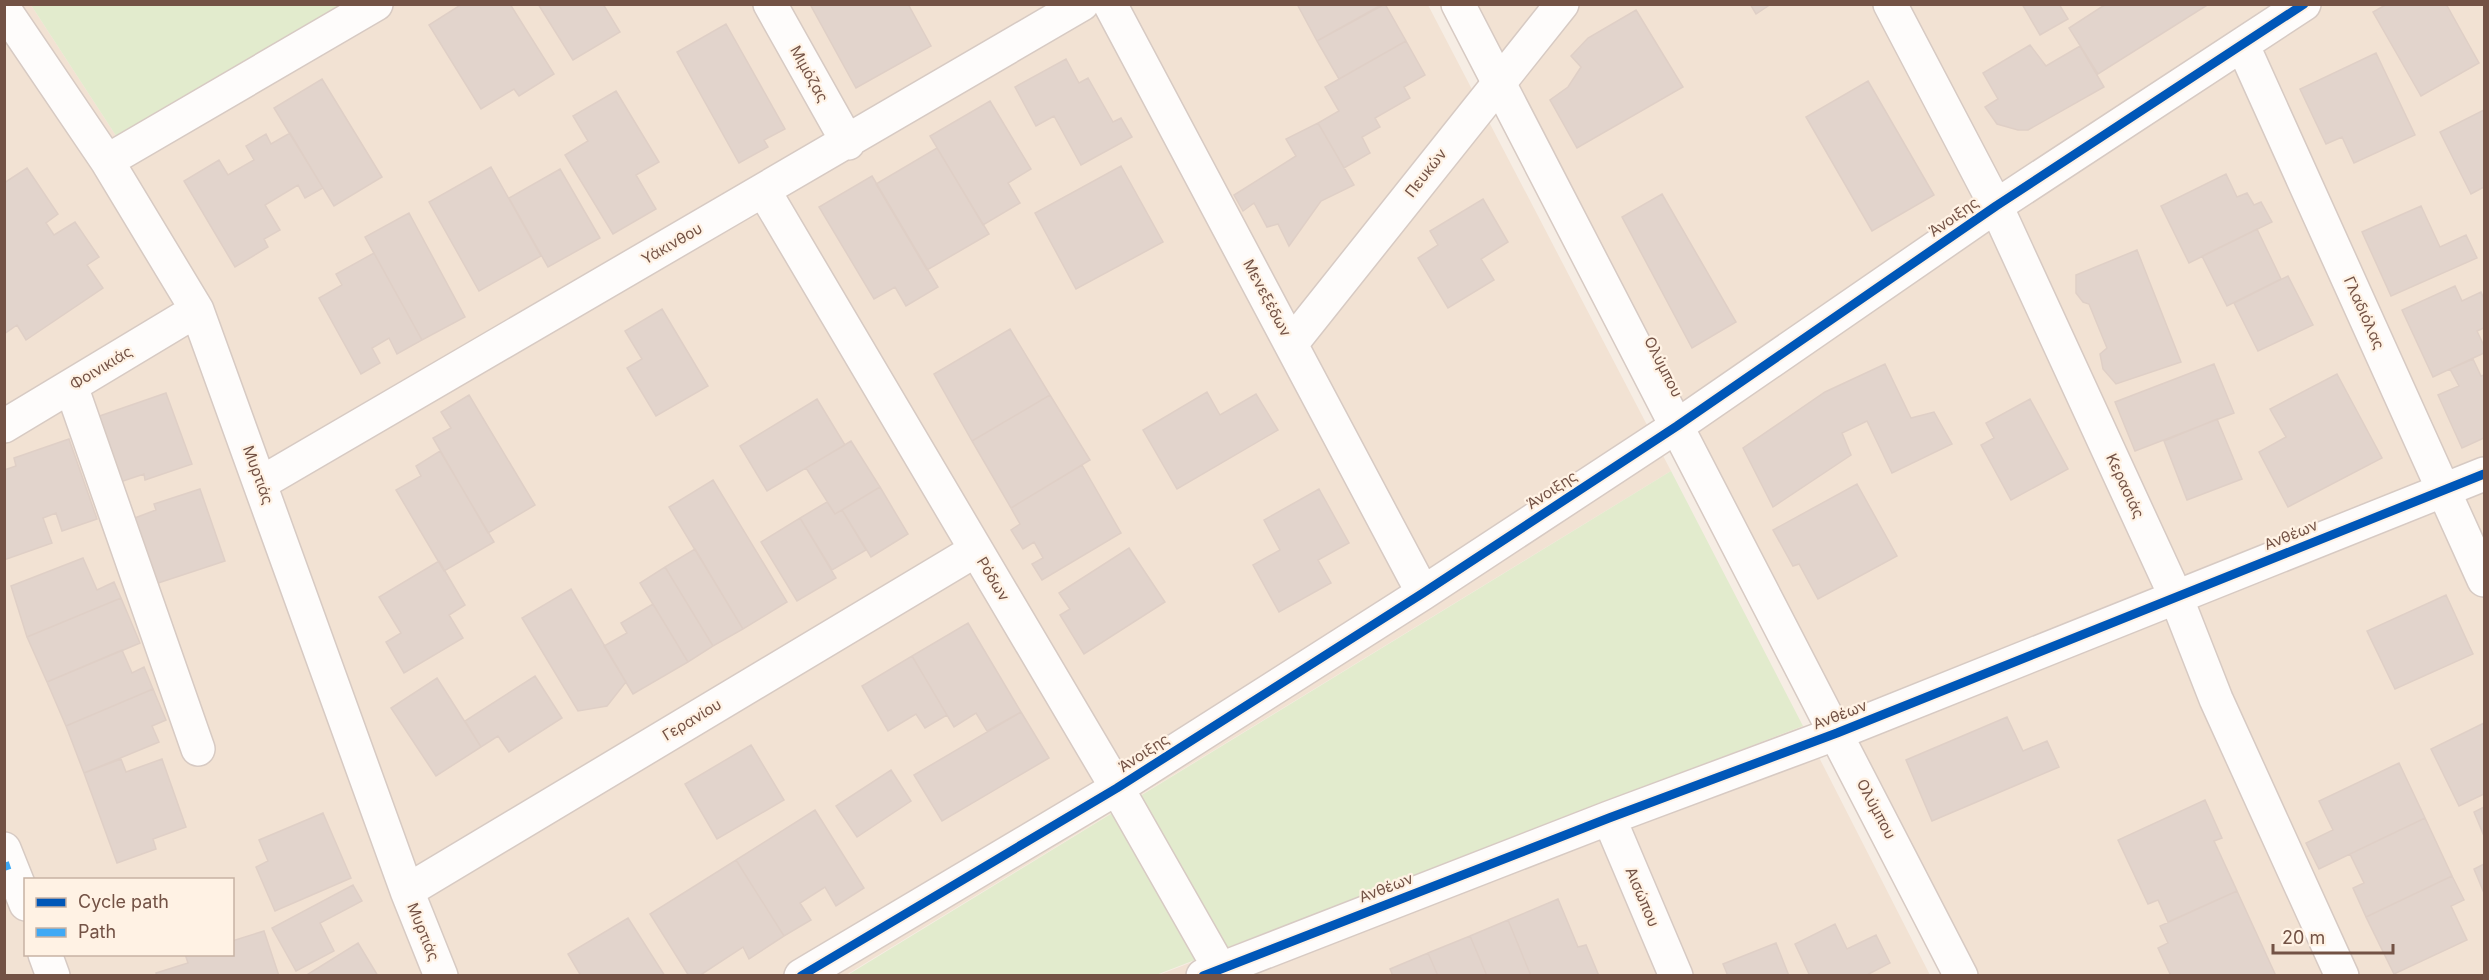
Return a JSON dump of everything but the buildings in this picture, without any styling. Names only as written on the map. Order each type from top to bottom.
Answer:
[{"type":"street","points":[[107,161],[376,4]]},
{"type":"street","name":"Μιμόζας","points":[[770,4],[848,143]]},
{"type":"street","name":"Υάκινθου","points":[[261,483],[848,143],[1082,4]]},
{"type":"street","name":"Μενεξέδων","points":[[1110,4],[1423,593]]},
{"type":"street","name":"Ολύμπου","points":[[1458,4],[1961,975]]},
{"type":"street","name":"Πευκών","points":[[1292,343],[1562,4]]},
{"type":"street","name":"Κερασιάς","points":[[1890,4],[1996,206],[2176,597],[2216,699],[2342,975]]},
{"type":"street","name":"Άνοιξης","points":[[801,975],[1117,788],[1423,593],[1677,426],[1996,206],[2304,4]]},
{"type":"street","name":"Μυρτιάς","points":[[4,9],[107,161],[197,310],[407,891],[441,975]]},
{"type":"street","name":"Γλαδιόλας","points":[[2243,46],[2484,580]]},
{"type":"street","name":"Ρόδων","points":[[764,191],[1117,788],[1216,973]]},
{"type":"street","name":"Φοινικιάς","points":[[4,426],[197,310]]},
{"type":"street","points":[[71,386],[198,749]]},
{"type":"street","name":"Ανθέων","points":[[1216,973],[1609,818],[1837,733],[2484,474]]},
{"type":"street","name":"Γερανίου","points":[[407,891],[976,550]]},
{"type":"street","name":"Αισώπου","points":[[1609,818],[1676,975]]},
{"type":"street","points":[[4,849],[24,899]]},
{"type":"street","points":[[46,956],[53,975]]},
{"type":"shaded area","points":[[5,5],[31,5],[124,148],[360,5],[1428,5],[1671,471],[846,975],[5,976]]},
{"type":"shaded area","points":[[1475,5],[2484,5],[2484,975],[1978,975]]},
{"type":"shaded area","points":[[1803,726],[1930,975],[1156,976]]},
{"type":"green space","points":[[31,5],[360,5],[124,148]]},
{"type":"green space","points":[[1671,471],[1803,726],[1156,975],[846,976]]},
{"type":"marked path","points":[[4,867],[10,865]]},
{"type":"cycle path","points":[[801,976],[1117,788],[1423,593],[1677,426],[1996,206],[2304,4]]},
{"type":"cycle path","points":[[1203,976],[1609,818],[1837,733],[2484,474]]}]
